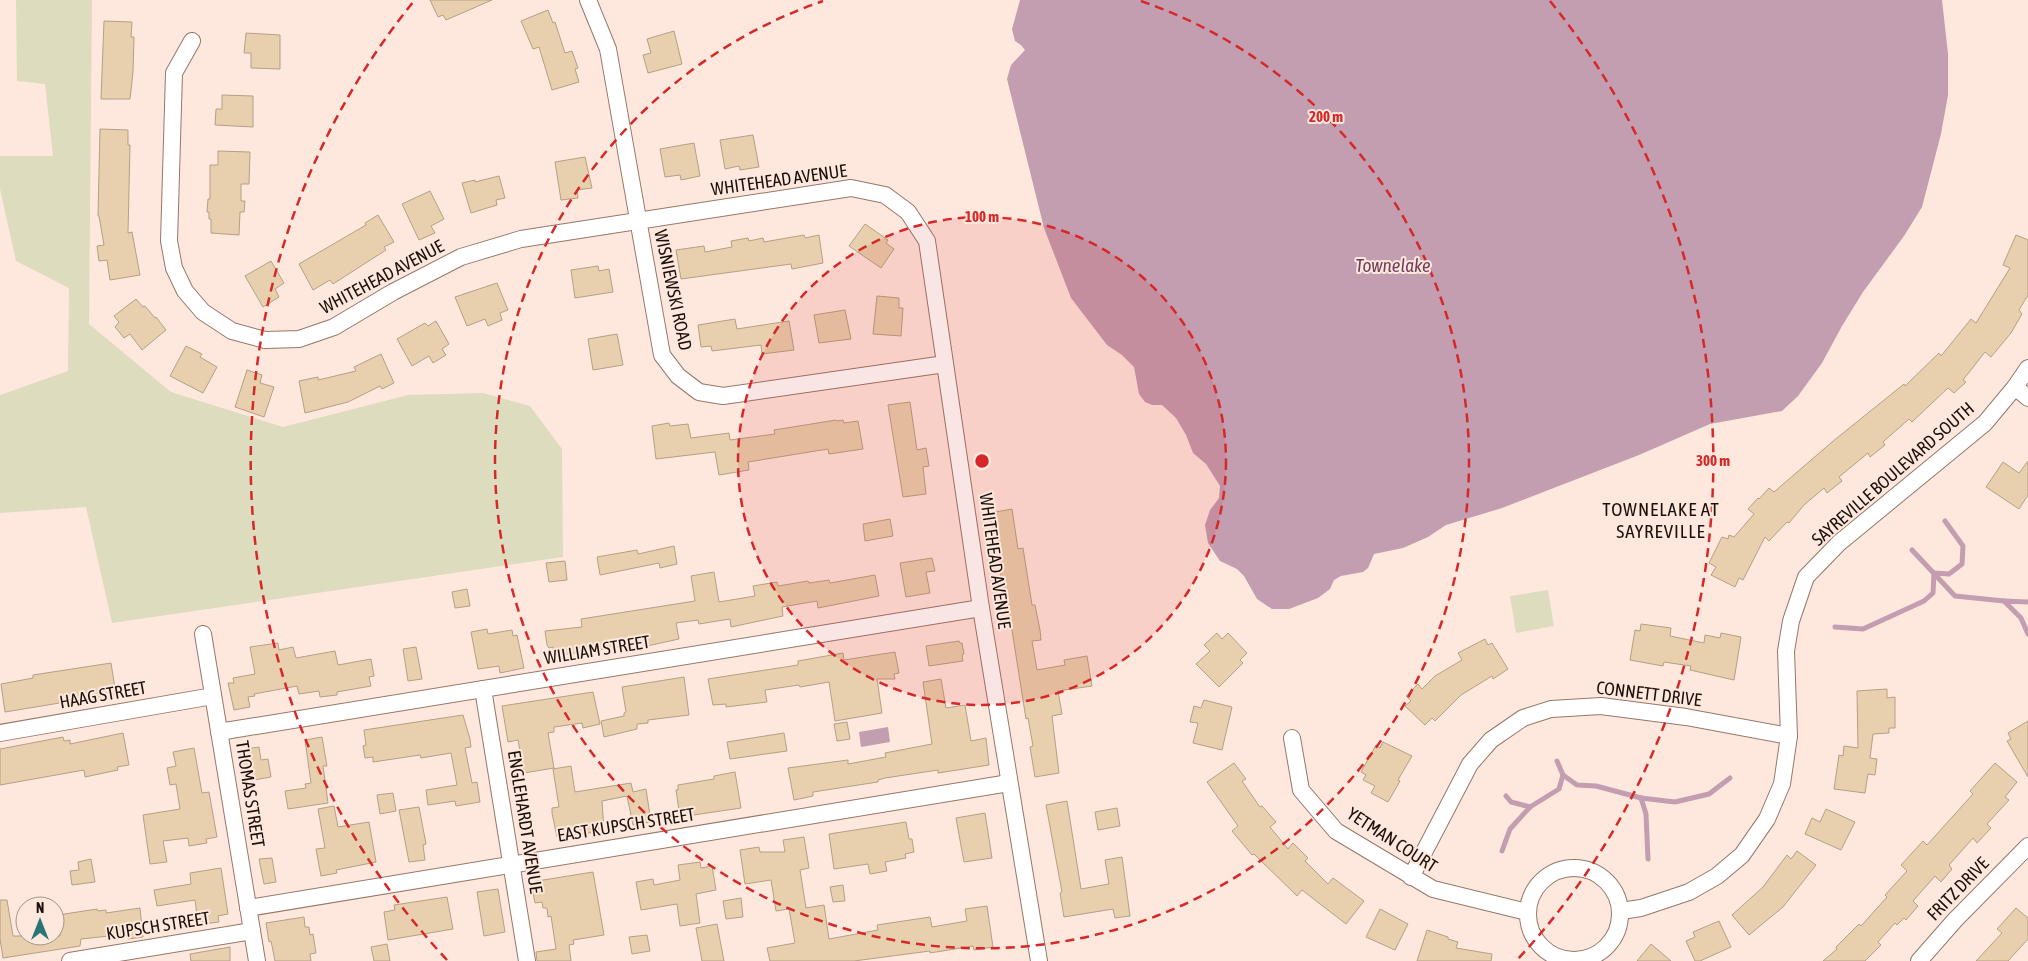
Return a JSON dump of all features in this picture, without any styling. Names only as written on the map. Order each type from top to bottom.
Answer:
[{"type":"street","name":"WISNIEWSKI ROAD","points":[[588,0],[608,49],[662,355],[678,376],[699,392],[723,396],[946,364]]},
{"type":"street","name":"WHITEHEAD AVENUE","points":[[192,41],[174,73],[169,242],[174,268],[185,291],[203,312],[232,331],[265,340],[299,339],[334,328],[393,292],[461,257],[521,239],[851,188],[885,195],[908,212],[927,242],[981,608],[1039,961]]},
{"type":"street","name":"SAYREVILLE BOULEVARD SOUTH","points":[[1621,911],[1641,908],[1688,892],[1717,876],[1742,855],[1767,819],[1782,784],[1788,736],[1786,651],[1791,621],[1806,577],[1839,543],[2022,392],[2028,368]]},
{"type":"street","name":"WILLIAM STREET","points":[[219,732],[981,608]]},
{"type":"street","name":"THOMAS STREET","points":[[203,634],[257,961]]},
{"type":"street","name":"ENGLEHARDT AVENUE","points":[[483,689],[527,961]]},
{"type":"street","name":"HAAG STREET","points":[[0,733],[213,696]]},
{"type":"street","name":"CONNETT DRIVE","points":[[1411,877],[1470,764],[1491,740],[1524,718],[1551,708],[1600,706],[1686,718],[1788,736]]},
{"type":"street","name":"YETMAN COURT","points":[[1292,738],[1301,790],[1336,831],[1433,889],[1527,912]]},
{"type":"street","name":"EAST KUPSCH STREET","points":[[248,908],[1009,783]]},
{"type":"street","name":"FRITZ DRIVE","points":[[1919,961],[1955,920],[2028,846]]},
{"type":"street","points":[[1573,868],[1587,870],[1606,881],[1617,897],[1621,911],[1618,929],[1613,940],[1603,951],[1588,960],[1573,961],[1558,959],[1536,942],[1530,930],[1527,912],[1532,895],[1544,879],[1561,870],[1573,868]]},
{"type":"street","name":"KUPSCH STREET","points":[[70,961],[252,931]]},
{"type":"green space","points":[[16,0],[92,0],[89,324],[171,392],[283,427],[408,395],[483,393],[530,406],[562,449],[563,557],[112,623],[86,507],[0,513],[0,395],[68,371],[69,288],[16,261],[0,189],[0,156],[53,156],[45,84],[17,81]]},
{"type":"green space","points":[[1548,590],[1554,626],[1516,633],[1510,596]]},
{"type":"water","name":"Townelake","points":[[1020,0],[1942,0],[1948,54],[1948,95],[1941,134],[1922,207],[1904,236],[1863,292],[1822,363],[1798,396],[1782,411],[1710,424],[1639,455],[1502,508],[1446,525],[1428,537],[1403,548],[1374,554],[1368,568],[1363,572],[1341,576],[1334,580],[1330,589],[1318,598],[1289,609],[1272,609],[1257,599],[1244,576],[1237,569],[1220,561],[1208,543],[1205,525],[1210,510],[1219,498],[1220,486],[1206,464],[1193,453],[1186,435],[1176,418],[1162,405],[1152,405],[1145,402],[1139,394],[1134,367],[1122,355],[1107,345],[1071,298],[1044,228],[1007,79],[1011,65],[1025,50],[1015,41],[1012,29]]},
{"type":"water","points":[[888,727],[890,742],[861,747],[859,732]]},
{"type":"building","points":[[430,0],[492,0],[446,20],[443,15],[438,17]]},
{"type":"building","points":[[548,10],[553,23],[555,22],[565,53],[572,51],[578,68],[575,69],[579,82],[552,90],[539,47],[533,49],[521,21]]},
{"type":"building","points":[[104,21],[132,22],[131,37],[134,37],[130,99],[101,99]]},
{"type":"building","points":[[674,31],[682,64],[648,73],[643,55],[651,53],[647,39]]},
{"type":"building","points":[[246,33],[280,35],[280,69],[251,68],[251,53],[244,53]]},
{"type":"building","points":[[222,95],[253,96],[253,127],[215,125],[216,109],[222,109]]},
{"type":"building","points":[[100,129],[128,130],[128,145],[130,145],[128,233],[132,232],[140,275],[110,280],[107,260],[99,261],[97,246],[104,245],[98,216]]},
{"type":"building","points":[[753,135],[759,167],[740,170],[739,166],[725,169],[720,140]]},
{"type":"building","points":[[694,143],[700,176],[681,180],[680,175],[665,177],[660,149]]},
{"type":"building","points":[[218,151],[250,152],[249,184],[241,184],[241,201],[245,201],[244,212],[240,212],[239,235],[211,233],[211,219],[209,219],[209,212],[207,212],[208,199],[210,199],[210,165],[218,165]]},
{"type":"building","points":[[585,157],[592,188],[577,190],[578,198],[561,200],[555,162]]},
{"type":"building","points":[[499,176],[505,198],[496,200],[497,205],[471,213],[462,183]]},
{"type":"building","points":[[430,191],[444,219],[431,226],[435,233],[419,240],[402,204]]},
{"type":"building","points":[[378,215],[394,242],[384,247],[386,250],[333,284],[330,280],[313,290],[299,264],[366,225],[365,223]]},
{"type":"building","points":[[865,224],[888,240],[886,243],[894,249],[881,268],[849,246]]},
{"type":"building","points":[[804,235],[805,238],[819,235],[823,263],[792,269],[791,264],[681,279],[676,250],[704,246],[705,252],[732,247],[731,241],[748,238],[749,241],[763,238],[764,242]]},
{"type":"building","points":[[2016,235],[2028,240],[2028,295],[2019,310],[2022,314],[2011,333],[1991,357],[1985,352],[1963,380],[1966,382],[1954,393],[1948,388],[1912,422],[1909,419],[1883,442],[1885,445],[1870,457],[1868,453],[1839,477],[1842,481],[1827,493],[1824,488],[1804,505],[1789,523],[1787,522],[1769,541],[1765,537],[1743,580],[1739,578],[1735,587],[1711,575],[1716,567],[1709,563],[1722,537],[1728,539],[1729,535],[1734,537],[1754,514],[1748,509],[1758,498],[1769,488],[1774,492],[1832,442],[1904,384],[1905,386],[1939,353],[1941,356],[1971,319],[1976,323],[2010,268],[2003,265]]},
{"type":"building","points":[[271,261],[284,283],[275,289],[279,297],[263,307],[245,276]]},
{"type":"building","points":[[598,266],[599,271],[609,269],[613,292],[575,298],[571,270]]},
{"type":"building","points":[[497,283],[508,310],[500,313],[502,320],[488,326],[485,319],[467,326],[455,297]]},
{"type":"building","points":[[877,296],[899,298],[899,308],[903,308],[901,336],[873,334]]},
{"type":"building","points":[[136,299],[156,317],[166,330],[142,350],[130,334],[124,338],[115,327],[119,322],[114,316]]},
{"type":"building","points":[[845,310],[851,339],[819,343],[814,315]]},
{"type":"building","points":[[735,319],[737,329],[789,321],[794,350],[762,354],[761,345],[712,351],[711,346],[701,347],[698,325]]},
{"type":"building","points":[[436,321],[449,344],[442,349],[446,355],[433,363],[429,356],[412,366],[397,339],[425,323],[428,326]]},
{"type":"building","points":[[617,334],[623,365],[593,370],[588,339]]},
{"type":"building","points":[[186,346],[202,354],[200,357],[217,367],[203,393],[170,376]]},
{"type":"building","points":[[381,354],[394,383],[382,389],[380,386],[348,402],[305,413],[299,381],[318,377],[318,380],[356,371],[354,367]]},
{"type":"building","points":[[247,370],[262,375],[260,383],[274,387],[264,417],[235,407]]},
{"type":"building","points":[[910,402],[917,450],[926,448],[929,466],[923,467],[926,494],[903,497],[888,405]]},
{"type":"building","points":[[843,420],[844,423],[858,421],[863,449],[829,454],[828,449],[748,462],[749,470],[719,475],[715,452],[656,459],[652,426],[669,423],[670,426],[688,424],[691,438],[729,433],[730,440],[775,434],[774,430]]},
{"type":"building","points":[[2028,461],[2028,495],[2019,509],[1986,487],[2003,462],[2019,473]]},
{"type":"building","points":[[1012,509],[1018,549],[1023,548],[1032,605],[1035,605],[1040,630],[1041,640],[1032,641],[1037,670],[1065,665],[1064,660],[1087,656],[1092,686],[1058,691],[1062,714],[1052,716],[1059,773],[1035,777],[1030,747],[1033,746],[1028,718],[1026,719],[1008,605],[1006,606],[990,513]]},
{"type":"building","points":[[890,519],[893,536],[865,541],[863,524]]},
{"type":"building","points":[[674,546],[677,564],[660,568],[659,563],[600,575],[597,557],[637,550],[638,554]]},
{"type":"building","points":[[932,558],[935,571],[926,572],[930,593],[906,597],[900,563]]},
{"type":"building","points":[[565,561],[567,580],[549,582],[546,563]]},
{"type":"building","points":[[714,572],[719,602],[755,596],[753,586],[777,582],[778,586],[808,581],[809,583],[829,580],[830,583],[875,575],[879,596],[818,608],[817,601],[782,607],[783,616],[731,627],[730,619],[699,624],[698,620],[676,623],[679,639],[647,646],[646,643],[554,656],[553,647],[549,648],[547,645],[545,631],[582,627],[581,619],[695,601],[691,576]]},
{"type":"building","points":[[467,589],[470,606],[455,608],[452,592]]},
{"type":"building","points":[[1641,624],[1671,628],[1670,636],[1704,643],[1705,635],[1720,638],[1721,633],[1741,637],[1734,680],[1690,670],[1691,666],[1664,662],[1663,666],[1630,660],[1635,630],[1640,631]]},
{"type":"building","points":[[487,629],[488,634],[512,630],[513,636],[517,635],[524,668],[500,673],[499,666],[478,669],[471,632]]},
{"type":"building","points":[[1217,633],[1222,639],[1228,633],[1247,653],[1240,660],[1243,663],[1219,687],[1196,664],[1210,651],[1204,645]]},
{"type":"building","points":[[1485,639],[1488,645],[1492,643],[1508,669],[1493,679],[1492,676],[1461,695],[1435,721],[1432,718],[1425,725],[1405,706],[1411,701],[1406,696],[1418,684],[1422,689],[1435,676],[1462,660],[1458,653]]},
{"type":"building","points":[[959,641],[962,643],[963,661],[929,666],[926,646]]},
{"type":"building","points":[[278,643],[279,650],[293,647],[296,658],[335,651],[338,665],[371,659],[374,676],[369,677],[371,686],[337,692],[337,695],[320,697],[319,691],[299,694],[297,686],[254,694],[255,696],[248,697],[250,707],[234,710],[228,683],[234,683],[233,678],[255,674],[250,647]]},
{"type":"building","points":[[416,647],[422,679],[408,681],[403,649]]},
{"type":"building","points":[[895,652],[899,673],[894,674],[895,679],[877,679],[882,713],[835,721],[829,682],[765,690],[767,702],[726,707],[726,704],[713,705],[708,679],[798,665],[798,661],[843,653],[844,660]]},
{"type":"building","points":[[111,663],[116,694],[113,695],[114,698],[97,701],[96,697],[5,712],[1,684],[33,678],[33,675]]},
{"type":"building","points":[[684,677],[689,715],[648,720],[648,723],[637,724],[637,729],[604,737],[601,721],[624,716],[626,712],[622,687]]},
{"type":"building","points":[[941,679],[946,708],[965,705],[971,741],[986,738],[989,765],[938,773],[938,770],[885,778],[878,780],[878,782],[813,792],[813,796],[794,800],[788,768],[848,760],[848,764],[886,757],[885,753],[932,744],[923,682]]},
{"type":"building","points":[[1887,689],[1887,698],[1895,697],[1895,728],[1889,728],[1889,733],[1873,734],[1870,758],[1877,759],[1875,775],[1868,774],[1865,793],[1834,789],[1839,755],[1843,756],[1844,746],[1858,748],[1857,691]]},
{"type":"building","points":[[593,692],[600,724],[583,728],[582,723],[554,727],[554,732],[548,733],[554,768],[524,773],[518,740],[508,742],[502,706]]},
{"type":"building","points":[[1204,700],[1232,707],[1222,750],[1193,743],[1198,723],[1190,722],[1194,706],[1201,708]]},
{"type":"building","points":[[463,715],[471,747],[465,748],[472,783],[477,782],[480,802],[456,806],[455,801],[428,805],[426,790],[457,785],[451,753],[421,758],[420,755],[373,762],[373,757],[365,758],[363,746],[366,745],[364,730]]},
{"type":"building","points":[[2028,721],[2028,777],[2007,741],[2011,739],[2008,733]]},
{"type":"building","points":[[847,722],[850,739],[837,741],[834,724]]},
{"type":"building","points":[[123,733],[129,765],[117,767],[118,770],[85,777],[84,770],[0,785],[0,749],[63,737],[64,741],[70,740],[70,744]]},
{"type":"building","points":[[784,733],[787,751],[730,759],[727,742]]},
{"type":"building","points":[[322,737],[327,766],[323,766],[328,803],[288,809],[285,791],[306,788],[305,784],[311,783],[305,740]]},
{"type":"building","points":[[1383,742],[1412,756],[1388,802],[1371,793],[1375,786],[1363,780],[1366,775],[1361,772],[1376,745],[1380,748]]},
{"type":"building","points":[[259,747],[261,760],[268,759],[271,777],[254,780],[253,775],[244,777],[239,750]]},
{"type":"building","points":[[194,748],[202,793],[209,792],[217,837],[206,839],[207,843],[189,846],[188,838],[163,841],[167,862],[150,864],[143,815],[180,809],[176,784],[170,785],[167,768],[176,766],[173,752]]},
{"type":"building","points":[[1234,763],[1246,779],[1242,781],[1260,807],[1262,806],[1276,822],[1270,827],[1288,849],[1293,843],[1308,858],[1305,861],[1328,884],[1333,878],[1364,901],[1346,924],[1302,890],[1297,896],[1254,854],[1252,855],[1232,831],[1238,826],[1207,782]]},
{"type":"building","points":[[1995,763],[2017,782],[2005,797],[2009,800],[1987,824],[1991,828],[1977,843],[1973,838],[1949,865],[1952,869],[1941,882],[1935,876],[1913,901],[1918,906],[1906,920],[1904,918],[1897,925],[1895,923],[1878,942],[1881,945],[1865,961],[1823,961],[1837,949],[1836,947],[1859,924],[1861,926],[1887,897],[1885,895],[1907,871],[1901,865],[1923,841],[1927,845],[1973,794],[1970,791]]},
{"type":"building","points":[[571,766],[575,792],[631,783],[633,792],[646,789],[651,822],[633,825],[627,796],[602,801],[604,831],[557,837],[552,808],[559,807],[553,769]]},
{"type":"building","points":[[735,772],[741,808],[680,817],[676,790],[678,790],[678,785],[714,779],[714,776]]},
{"type":"building","points":[[393,793],[396,811],[380,814],[377,795]]},
{"type":"building","points":[[1067,801],[1081,889],[1109,884],[1105,860],[1122,857],[1130,916],[1115,918],[1113,909],[1064,917],[1060,893],[1062,892],[1046,805]]},
{"type":"building","points":[[334,806],[338,827],[369,822],[376,862],[336,870],[337,873],[321,876],[316,849],[325,848],[318,809]]},
{"type":"building","points":[[419,807],[426,844],[423,845],[425,860],[409,862],[399,810]]},
{"type":"building","points":[[1117,808],[1120,826],[1098,830],[1095,812]]},
{"type":"building","points":[[1826,809],[1855,822],[1841,850],[1805,834],[1812,818],[1820,822]]},
{"type":"building","points":[[985,813],[992,858],[964,862],[956,818]]},
{"type":"building","points":[[906,822],[914,852],[905,854],[906,858],[885,862],[887,871],[870,874],[868,864],[834,869],[829,834]]},
{"type":"building","points":[[804,837],[809,868],[800,870],[806,908],[824,905],[829,939],[878,930],[877,925],[930,917],[932,927],[967,921],[965,909],[987,906],[993,947],[974,950],[973,946],[930,953],[930,951],[854,961],[770,961],[767,948],[795,943],[789,909],[776,911],[771,880],[745,884],[740,850],[759,847],[760,852],[785,852],[783,840]]},
{"type":"building","points":[[1797,851],[1816,865],[1783,907],[1749,935],[1732,915],[1763,887],[1787,855],[1791,859]]},
{"type":"building","points":[[272,858],[276,882],[264,884],[259,859]]},
{"type":"building","points":[[91,859],[95,882],[72,885],[70,871],[79,870],[78,862]]},
{"type":"building","points":[[700,862],[701,868],[712,866],[716,890],[696,894],[700,923],[680,926],[677,904],[641,910],[636,882],[653,879],[654,885],[680,880],[678,865]]},
{"type":"building","points":[[221,868],[228,914],[218,916],[219,922],[203,924],[202,915],[197,915],[195,900],[157,906],[154,890],[191,884],[190,873]]},
{"type":"building","points":[[593,872],[604,935],[573,940],[574,944],[569,945],[571,961],[537,961],[536,952],[556,949],[551,916],[548,917],[547,908],[543,908],[542,902],[535,903],[531,882]]},
{"type":"building","points":[[843,885],[845,901],[833,902],[830,887]]},
{"type":"building","points":[[498,889],[505,932],[484,936],[477,892]]},
{"type":"building","points":[[447,897],[453,929],[388,940],[384,912],[395,910],[394,905]]},
{"type":"building","points":[[741,898],[743,917],[726,919],[723,901]]},
{"type":"building","points":[[0,900],[7,900],[13,936],[15,936],[15,946],[65,946],[65,914],[97,909],[98,911],[106,910],[106,913],[140,908],[143,937],[128,939],[128,934],[81,939],[80,946],[3,958],[0,939]]},
{"type":"building","points":[[2016,908],[2028,918],[2028,939],[2008,961],[1976,961],[2002,933],[1997,929]]},
{"type":"building","points":[[1380,909],[1408,924],[1395,950],[1366,937]]},
{"type":"building","points":[[304,917],[305,927],[309,927],[310,935],[313,934],[316,953],[310,954],[311,961],[275,961],[266,923]]},
{"type":"building","points":[[1719,921],[1731,947],[1700,961],[1695,961],[1686,941],[1695,937],[1693,932]]},
{"type":"building","points":[[717,924],[724,961],[702,961],[696,928]]},
{"type":"building","points":[[1427,930],[1458,942],[1456,948],[1492,954],[1491,961],[1417,961]]},
{"type":"building","points":[[647,935],[650,951],[632,954],[629,937]]},
{"type":"building","points":[[387,944],[390,961],[374,961],[371,947]]},
{"type":"building","points":[[1651,944],[1671,961],[1637,961]]},
{"type":"building","points":[[230,947],[230,961],[191,961],[190,954]]},
{"type":"waterway","points":[[1835,627],[1863,629],[1924,601],[1933,593],[1934,573],[1949,574],[1962,564],[1963,546],[1945,521]]},
{"type":"waterway","points":[[1912,550],[1955,596],[2004,601]]},
{"type":"waterway","points":[[2028,602],[2004,601],[2021,618],[2028,634]]},
{"type":"waterway","points":[[1502,851],[1510,829],[1530,807],[1559,789],[1563,775],[1557,761]]},
{"type":"waterway","points":[[1563,775],[1577,785],[1596,786],[1641,798],[1646,814],[1648,859]]},
{"type":"waterway","points":[[1641,798],[1675,802],[1709,794],[1730,778]]},
{"type":"waterway","points":[[1506,796],[1511,802],[1530,807]]},
{"type":"district","name":"TOWNELAKE AT SAYREVILLE","points":[[1661,520]]}]
